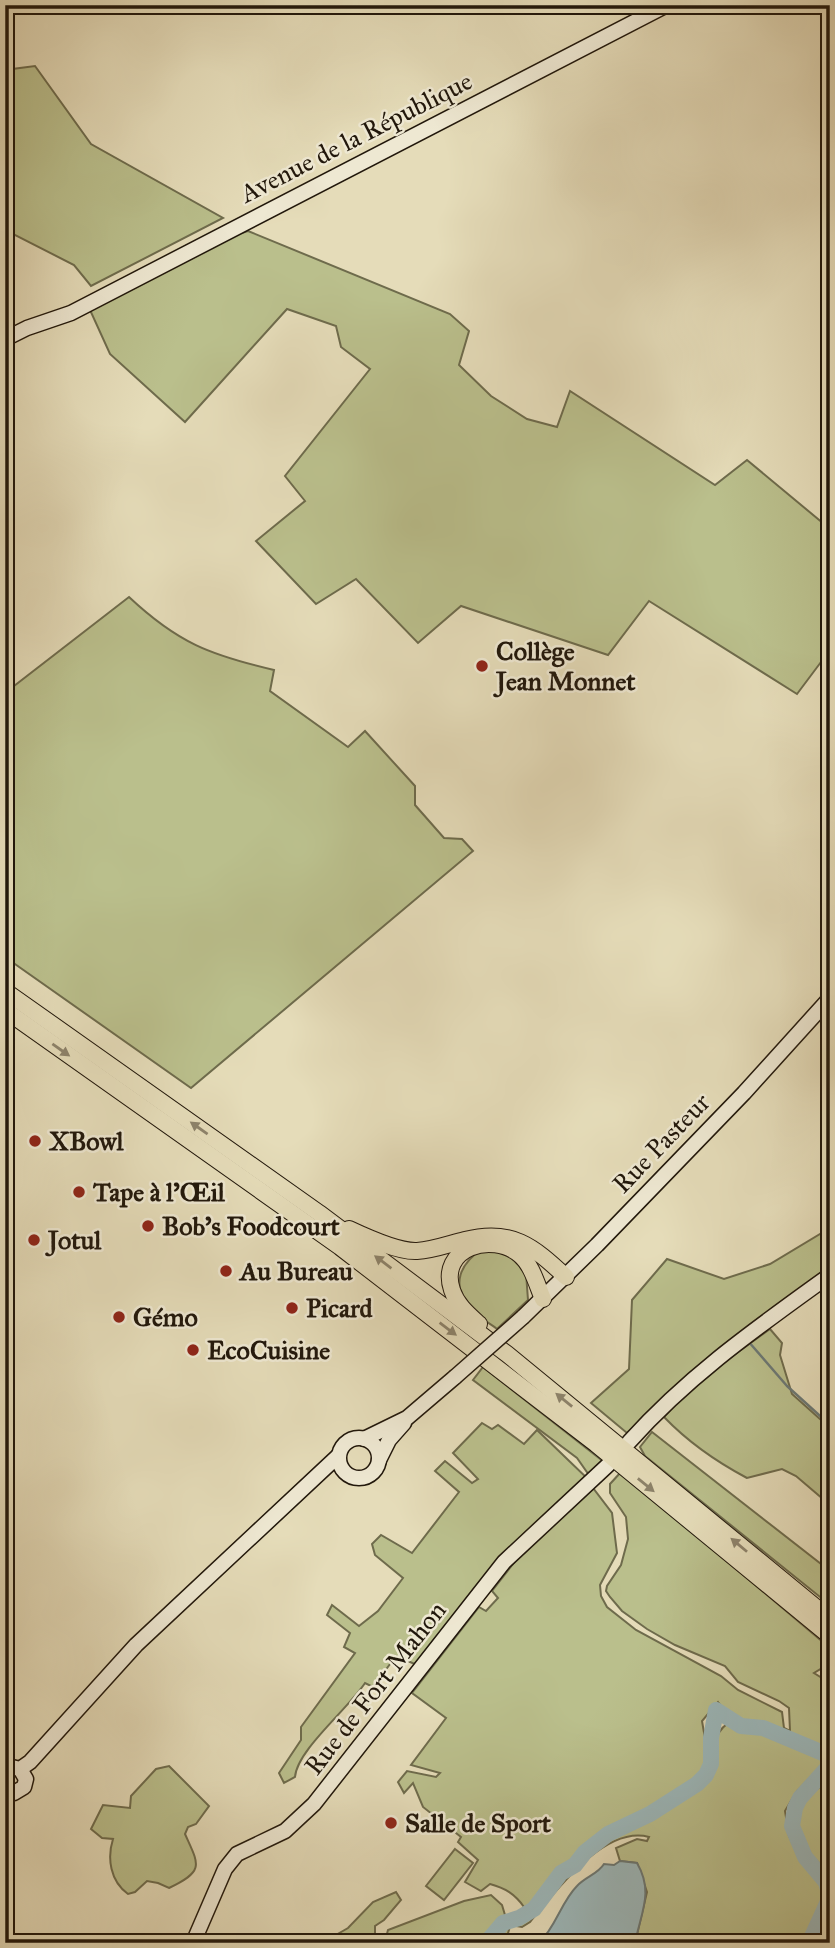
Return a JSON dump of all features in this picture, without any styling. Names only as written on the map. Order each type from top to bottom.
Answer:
[{"type":"main road","points":[[5,992],[319,1213],[507,1354],[830,1619]]},
{"type":"main road","points":[[5,1010],[340,1247],[596,1444],[830,1636]]},
{"type":"main road","points":[[319,1213],[381,1243],[414,1252],[481,1236],[505,1236],[526,1244],[566,1277]]},
{"type":"main road","points":[[507,1354],[493,1335],[464,1310],[457,1300],[451,1287],[452,1267],[457,1258],[463,1250],[484,1243],[508,1247],[522,1256],[543,1298]]},
{"type":"street","name":"Avenue de la République","points":[[5,349],[230,229],[667,5]]},
{"type":"street","name":"Avenue de la République","points":[[5,339],[27,328],[69,314]]},
{"type":"street","name":"Rue Pasteur","points":[[407,1418],[566,1277],[772,1064],[830,998]]},
{"type":"street","points":[[629,1442],[699,1372],[830,1275]]},
{"type":"street","points":[[20,1769],[30,1762],[136,1645],[304,1489],[338,1456],[344,1444],[349,1440],[363,1439],[407,1418]]},
{"type":"street","points":[[304,1489],[336,1477],[364,1478],[371,1475],[389,1440],[407,1418]]},
{"type":"street","points":[[363,1439],[374,1445],[379,1460]]},
{"type":"street","points":[[338,1456],[341,1469],[352,1478]]},
{"type":"street","name":"Rue de Fort Mahon","points":[[193,1943],[225,1869],[237,1854],[285,1831],[314,1804],[504,1562],[608,1465]]},
{"type":"street","points":[[5,1770],[12,1767],[20,1769],[26,1779],[24,1787],[18,1792],[6,1793]]},
{"type":"green space","points":[[35,66],[91,144],[223,218],[91,286],[74,265],[5,230],[5,70]]},
{"type":"green space","points":[[248,231],[450,314],[469,331],[459,365],[491,396],[527,419],[557,427],[570,391],[715,485],[747,460],[830,529],[830,650],[797,694],[649,601],[608,655],[461,606],[418,643],[356,579],[316,604],[256,541],[305,501],[285,476],[370,369],[341,347],[336,326],[287,309],[185,422],[110,354],[90,310],[222,239]]},
{"type":"green space","points":[[129,597],[163,626],[196,645],[231,659],[274,670],[270,691],[348,747],[365,731],[415,786],[415,805],[444,838],[462,839],[473,851],[191,1088],[5,957],[5,693]]},
{"type":"green space","points":[[830,1228],[830,1270],[711,1356],[627,1433],[591,1403],[629,1369],[632,1300],[667,1259],[724,1279],[770,1264]]},
{"type":"green space","points":[[482,1249],[508,1254],[526,1273],[528,1300],[497,1329],[472,1310],[460,1290],[463,1268]]},
{"type":"green space","points":[[770,1329],[782,1343],[780,1355],[792,1394],[830,1428],[830,1505],[796,1476],[782,1469],[747,1478],[703,1451],[664,1417],[691,1386]]},
{"type":"green space","points":[[483,1367],[604,1462],[589,1475],[577,1458],[473,1380]]},
{"type":"green space","points":[[482,1423],[492,1429],[498,1425],[524,1444],[537,1430],[590,1481],[417,1665],[396,1656],[373,1687],[365,1683],[304,1755],[295,1777],[284,1783],[279,1773],[301,1740],[301,1727],[355,1653],[344,1647],[350,1633],[327,1615],[332,1605],[359,1626],[378,1611],[403,1578],[375,1555],[372,1544],[381,1535],[412,1553],[459,1492],[435,1471],[445,1461],[472,1483],[478,1479],[453,1453]]},
{"type":"green space","points":[[652,1432],[830,1571],[830,1605],[645,1456],[640,1447]]},
{"type":"green space","points":[[621,1472],[830,1648],[830,1670],[824,1667],[814,1673],[830,1683],[830,1758],[797,1791],[785,1811],[789,1836],[798,1855],[822,1882],[825,1895],[805,1943],[635,1943],[647,1892],[637,1863],[620,1861],[616,1848],[637,1839],[647,1841],[649,1837],[632,1836],[598,1850],[567,1878],[530,1922],[522,1927],[516,1926],[524,1907],[521,1902],[509,1892],[490,1884],[481,1891],[465,1882],[478,1860],[458,1842],[461,1837],[423,1807],[413,1783],[404,1793],[398,1782],[407,1771],[436,1777],[440,1773],[411,1765],[446,1718],[412,1693],[479,1607],[486,1611],[498,1598],[492,1591],[520,1555],[593,1488],[612,1513],[617,1553],[600,1585],[601,1596],[607,1607],[636,1630],[721,1676],[738,1690],[782,1712],[784,1728],[790,1731],[789,1708],[738,1682],[725,1666],[675,1645],[647,1629],[622,1611],[610,1597],[606,1591],[607,1586],[621,1565],[628,1539],[626,1517],[610,1493],[610,1484]],"holes":[[[718,1702],[733,1721],[725,1725],[716,1738],[709,1781],[702,1721]]]},
{"type":"green space","points":[[169,1766],[209,1806],[196,1824],[188,1827],[185,1834],[196,1866],[189,1877],[169,1888],[147,1881],[135,1892],[128,1894],[117,1883],[111,1869],[113,1839],[102,1838],[91,1829],[103,1805],[130,1808],[131,1796],[156,1769]]},
{"type":"green space","points":[[830,1769],[830,1877],[803,1847],[798,1831],[797,1812],[805,1798],[821,1786]]},
{"type":"green space","points":[[455,1849],[473,1863],[444,1900],[426,1886]]},
{"type":"green space","points":[[396,1892],[401,1900],[384,1920],[375,1926],[375,1939],[385,1941],[388,1930],[464,1901],[491,1895],[502,1905],[505,1915],[497,1926],[511,1923],[506,1940],[503,1943],[331,1943],[336,1935],[348,1928],[373,1902]]},
{"type":"water","points":[[620,1861],[637,1863],[645,1883],[645,1902],[635,1943],[539,1943],[577,1886],[604,1864],[614,1865]]},
{"type":"waterway","points":[[748,1341],[787,1386],[830,1425]]},
{"type":"waterway","points":[[486,1943],[503,1923],[534,1909],[561,1873],[575,1865],[585,1852],[608,1834],[650,1814],[697,1784],[706,1775],[711,1764],[711,1738],[716,1710],[741,1726],[763,1728],[830,1756]]},
{"type":"waterway","points":[[830,1765],[800,1798],[792,1826],[805,1857],[826,1882],[830,1897]]},
{"type":"waterway","points":[[809,1943],[830,1897]]},
{"type":"place","name":"Collège Jean Monnet","points":[[482,666]]},
{"type":"place","name":"XBowl","points":[[35,1141]]},
{"type":"place","name":"Tape à l'Œil","points":[[79,1192]]},
{"type":"place","name":"Bob's Foodcourt","points":[[148,1226]]},
{"type":"place","name":"Jotul","points":[[34,1240]]},
{"type":"place","name":"Au Bureau","points":[[226,1271]]},
{"type":"place","name":"Picard","points":[[292,1308]]},
{"type":"place","name":"Gémo","points":[[119,1317]]},
{"type":"place","name":"EcoCuisine","points":[[193,1350]]},
{"type":"place","name":"Salle de Sport","points":[[391,1823]]}]
